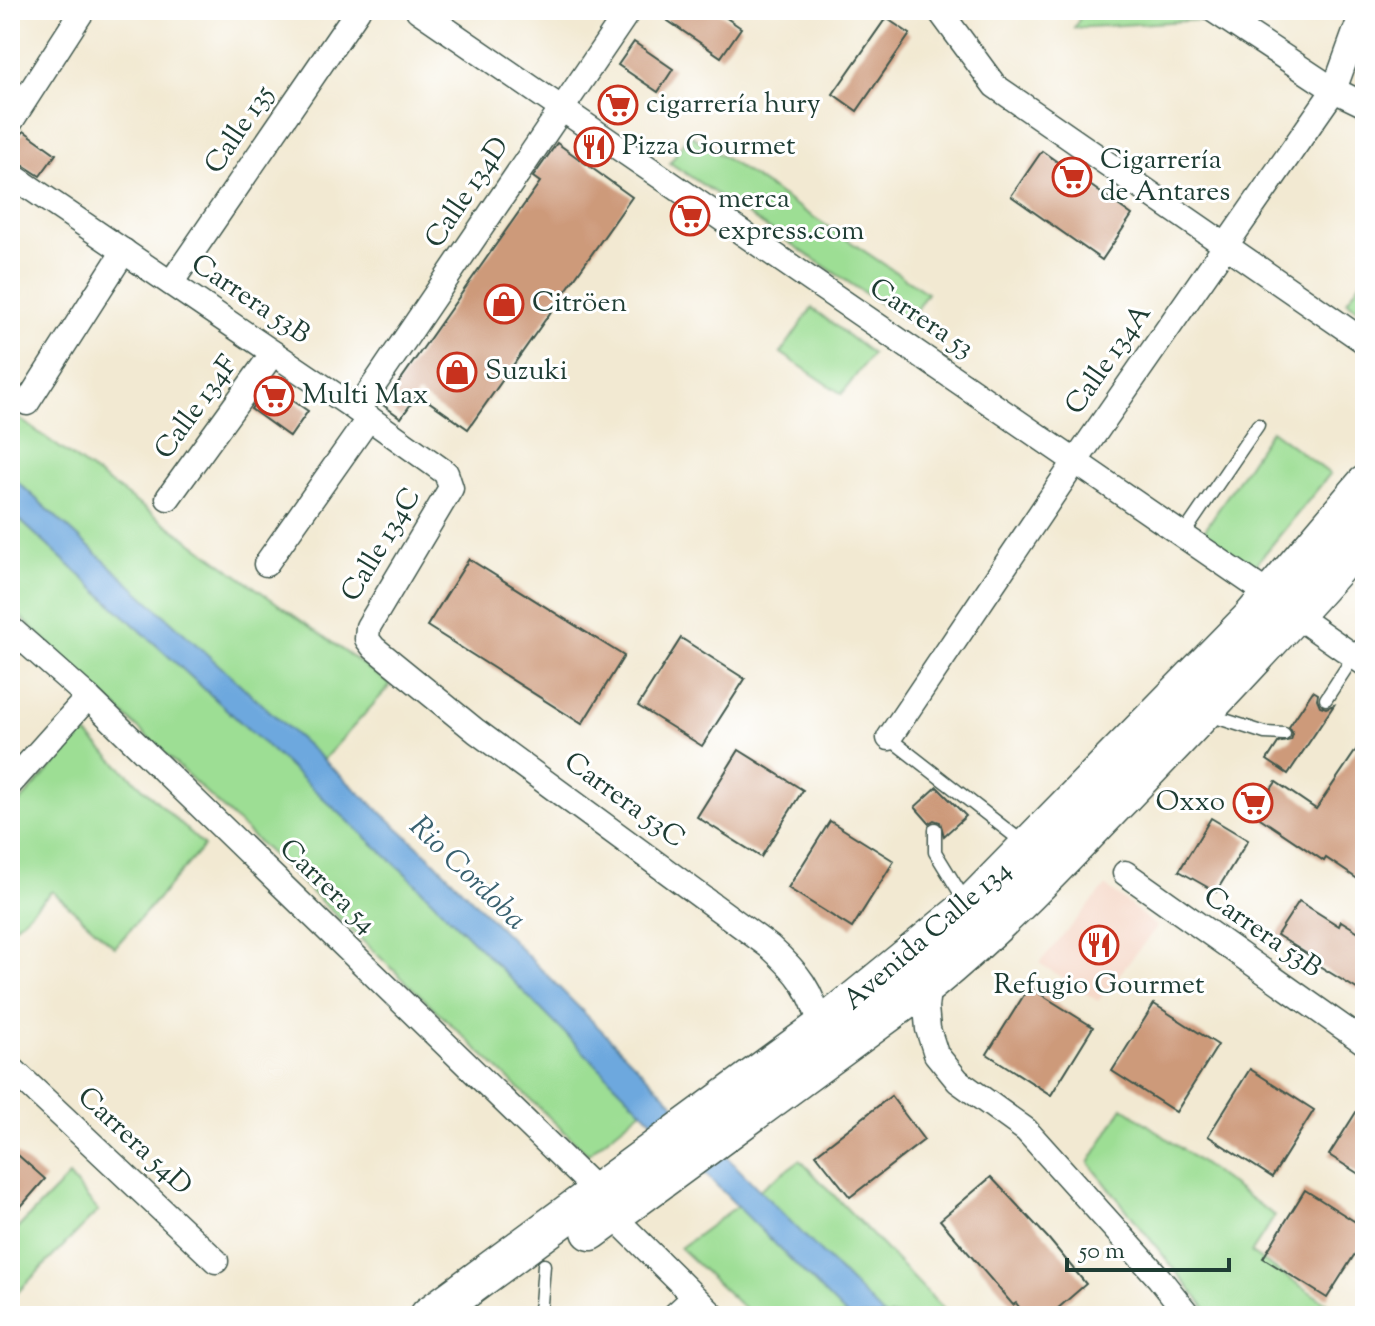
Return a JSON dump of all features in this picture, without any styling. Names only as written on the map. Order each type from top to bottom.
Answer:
[{"type":"main road","name":"Avenida Calle 134","points":[[429,1316],[606,1204],[724,1118],[929,983],[969,949],[1080,840],[1203,712],[1283,606],[1365,485]]},
{"type":"main road","name":"Avenida Calle 134","points":[[724,1118],[821,1028],[969,907],[1028,847],[1283,606],[1365,534]]},
{"type":"main road","name":"Avenida Calle 134","points":[[473,1316],[544,1265],[606,1204]]},
{"type":"street","points":[[10,123],[83,10]]},
{"type":"street","name":"Calle 135","points":[[171,283],[358,10]]},
{"type":"street","name":"Carrera 53","points":[[418,10],[1183,535],[1359,660]]},
{"type":"street","name":"Calle 134D","points":[[266,564],[561,109],[629,10]]},
{"type":"street","points":[[939,10],[995,86],[1365,342]]},
{"type":"street","points":[[1213,10],[1334,90],[1365,105]]},
{"type":"street","name":"Calle 134A","points":[[889,738],[1075,462],[1334,90],[1363,10]]},
{"type":"street","name":"Carrera 53B","points":[[10,174],[363,414],[446,473],[450,482]]},
{"type":"street","points":[[27,403],[124,251]]},
{"type":"street","name":"Calle 134F","points":[[168,498],[273,353]]},
{"type":"street","name":"Calle 134C","points":[[367,639],[368,627],[451,488],[450,482]]},
{"type":"street","name":"Carrera 54","points":[[10,628],[88,697],[606,1204],[714,1316]]},
{"type":"street","name":"Carrera 53C","points":[[367,639],[476,731],[770,947],[800,975],[816,1008],[821,1028]]},
{"type":"street","points":[[10,784],[88,697]]},
{"type":"street","name":"Carrera 53B","points":[[1125,873],[1365,1043]]},
{"type":"street","points":[[929,983],[926,1007],[928,1029],[936,1054],[950,1072],[1026,1130],[1159,1278],[1189,1316]]},
{"type":"street","name":"Carrera 54D","points":[[10,1067],[216,1261]]},
{"type":"lane","points":[[1183,535],[1258,425]]},
{"type":"lane","points":[[1326,699],[1359,660]]},
{"type":"lane","points":[[1203,712],[1265,733],[1284,734]]},
{"type":"lane","points":[[889,738],[962,803],[1028,847]]},
{"type":"lane","points":[[935,829],[935,852],[969,907]]},
{"type":"lane","points":[[537,1316],[544,1265]]},
{"type":"lane","points":[[665,1316],[690,1293]]},
{"type":"shaded area","name":"Refugio Gourmet","points":[[1106,886],[1157,927],[1098,1001],[1039,963]]},
{"type":"green space","points":[[1084,10],[1187,10],[1202,20],[1074,28]]},
{"type":"green space","points":[[689,134],[927,293],[908,322],[670,163]]},
{"type":"green space","points":[[1365,275],[1365,314],[1347,301]]},
{"type":"green space","points":[[812,308],[872,354],[842,394],[781,353]]},
{"type":"green space","points":[[10,412],[391,685],[323,760],[10,475]]},
{"type":"green space","points":[[1271,430],[1330,474],[1253,568],[1202,534]]},
{"type":"green space","points":[[10,511],[406,873],[642,1110],[588,1154],[10,607]]},
{"type":"green space","points":[[84,732],[204,846],[115,947],[52,891],[10,931],[10,813]]},
{"type":"green space","points":[[1123,1107],[1275,1216],[1251,1253],[1346,1316],[1212,1316],[1089,1163]]},
{"type":"green space","points":[[800,1160],[950,1316],[752,1316],[680,1248]]},
{"type":"green space","points":[[69,1176],[98,1211],[10,1300],[10,1236]]},
{"type":"water","points":[[10,475],[430,857],[884,1316],[847,1316],[406,874],[10,511]]},
{"type":"building","points":[[652,10],[715,10],[741,28],[721,57]]},
{"type":"building","points":[[886,18],[910,34],[857,111],[833,94]]},
{"type":"building","points":[[634,42],[673,69],[658,92],[618,65]]},
{"type":"building","points":[[24,131],[56,154],[40,176],[10,159],[10,151]]},
{"type":"building","points":[[557,143],[632,197],[468,429],[418,394],[401,418],[383,405],[540,182],[533,177]]},
{"type":"building","points":[[1042,151],[1132,215],[1102,260],[1011,196]]},
{"type":"building","points":[[269,384],[308,411],[290,437],[251,409]]},
{"type":"building","points":[[469,559],[624,656],[582,724],[427,626]]},
{"type":"building","points":[[681,638],[745,679],[702,746],[638,706]]},
{"type":"building","points":[[1313,691],[1318,694],[1320,706],[1326,708],[1334,705],[1288,774],[1267,760],[1278,743],[1291,740],[1293,734],[1289,727]]},
{"type":"building","points":[[1365,737],[1365,884],[1326,858],[1324,861],[1254,814],[1276,782],[1316,809]]},
{"type":"building","points":[[739,750],[803,790],[761,857],[697,817]]},
{"type":"building","points":[[937,787],[966,816],[944,836],[940,822],[934,820],[929,823],[915,807]]},
{"type":"building","points":[[1211,818],[1248,840],[1216,892],[1179,871]]},
{"type":"building","points":[[830,821],[894,861],[852,928],[788,888]]},
{"type":"building","points":[[1299,901],[1339,926],[1341,921],[1365,936],[1365,994],[1277,935]]},
{"type":"building","points":[[1029,987],[1093,1027],[1051,1095],[987,1054]]},
{"type":"building","points":[[1154,1004],[1218,1045],[1176,1112],[1112,1071]]},
{"type":"building","points":[[1250,1069],[1314,1110],[1272,1177],[1208,1136]]},
{"type":"building","points":[[891,1096],[924,1140],[850,1197],[816,1154]]},
{"type":"building","points":[[1365,1098],[1365,1178],[1329,1155]]},
{"type":"building","points":[[10,1148],[45,1179],[10,1219]]},
{"type":"building","points":[[991,1177],[1086,1284],[1049,1316],[1026,1316],[1016,1303],[1013,1305],[940,1220]]},
{"type":"building","points":[[1305,1190],[1365,1228],[1365,1238],[1327,1298],[1263,1258]]},
{"type":"place","name":"cigarrería hury","points":[[618,105]]},
{"type":"place","name":"Pizza Gourmet","points":[[594,147]]},
{"type":"place","name":"Cigarrería de Antares","points":[[1072,177]]},
{"type":"place","name":"merca express.com","points":[[690,216]]},
{"type":"place","name":"Citröen","points":[[504,304]]},
{"type":"place","name":"Suzuki","points":[[457,372]]},
{"type":"place","name":"Multi Max","points":[[274,396]]},
{"type":"place","name":"Oxxo","points":[[1253,803]]},
{"type":"place","name":"Refugio Gourmet","points":[[1099,945]]},
{"type":"water label","name":"Rio Cordoba","points":[[467,874]]}]
